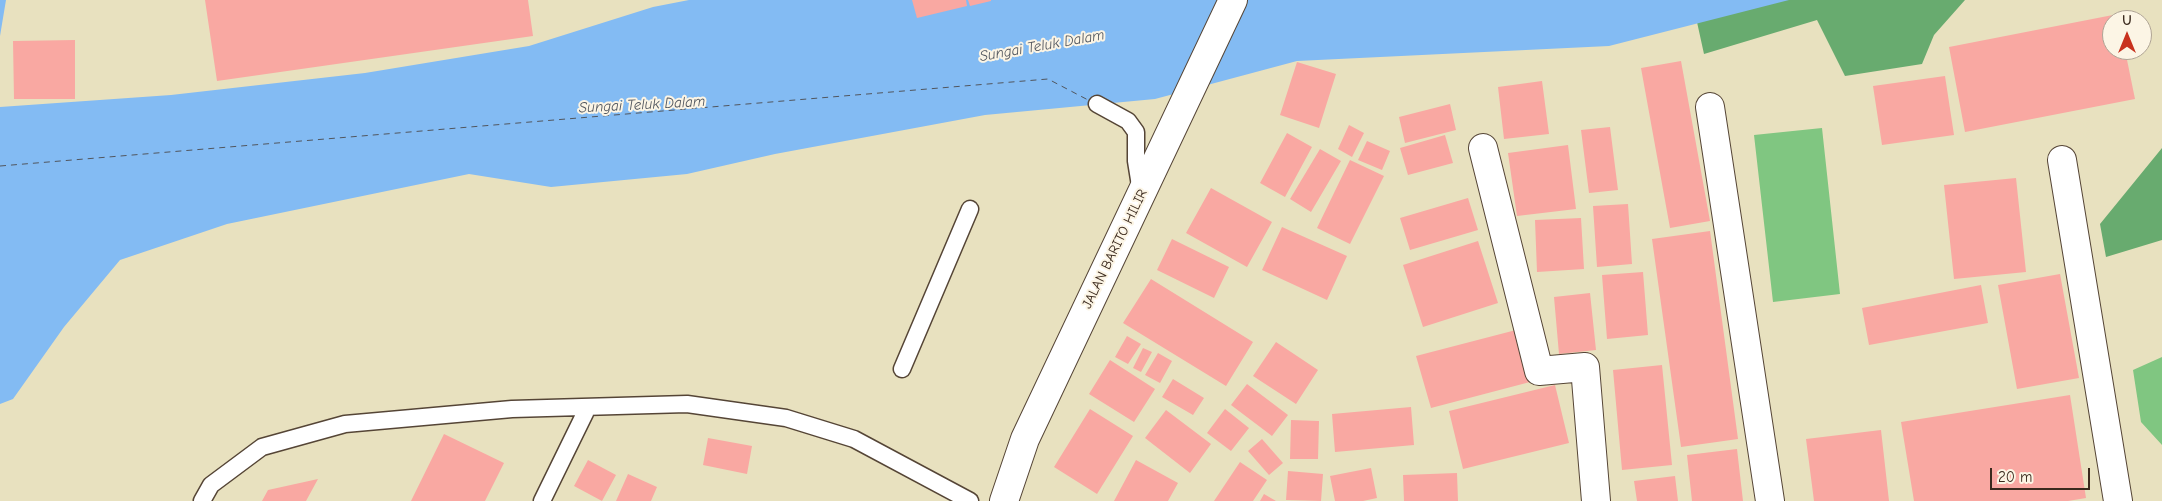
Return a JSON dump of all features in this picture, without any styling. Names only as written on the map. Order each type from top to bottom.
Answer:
[{"type":"main road","name":"JALAN BARITO HILIR","points":[[1004,501],[1024,439],[1169,138],[1233,0]]},
{"type":"main road","points":[[1710,107],[1770,501]]},
{"type":"main road","points":[[1483,148],[1539,371],[1585,367],[1596,501]]},
{"type":"main road","points":[[2062,160],[2118,501]]},
{"type":"lane","points":[[1096,104],[1128,121],[1136,132],[1136,161],[1141,194]]},
{"type":"lane","points":[[902,369],[970,209]]},
{"type":"lane","points":[[202,501],[211,485],[262,447],[345,424],[512,409],[688,404],[786,418],[854,439],[970,501]]},
{"type":"lane","points":[[542,501],[588,407]]},
{"type":"green space","points":[[1718,0],[1965,0],[1934,35],[1922,64],[1845,76],[1817,20],[1704,54],[1695,13]]},
{"type":"green space","points":[[1822,128],[1840,294],[1773,302],[1754,135]]},
{"type":"green space","points":[[2162,148],[2162,240],[2106,257],[2100,224]]},
{"type":"green space","points":[[2162,357],[2162,445],[2141,422],[2133,370]]},
{"type":"water","points":[[0,0],[6,0],[0,36]]},
{"type":"water","name":"Sungai Teluk Dalam","points":[[689,0],[1789,0],[1609,46],[1297,61],[1155,99],[985,115],[775,154],[687,174],[551,187],[469,174],[227,224],[120,260],[64,327],[13,399],[0,404],[0,107],[171,95],[365,73],[529,46],[653,7]]},
{"type":"building","points":[[205,0],[528,0],[533,36],[217,81]]},
{"type":"building","points":[[912,0],[966,0],[967,6],[917,18]]},
{"type":"building","points":[[968,0],[991,0],[991,1],[970,6]]},
{"type":"building","points":[[2102,17],[2102,60],[2127,60],[2135,99],[1965,132],[1949,47]]},
{"type":"building","points":[[75,40],[75,99],[14,99],[13,41]]},
{"type":"building","points":[[1681,61],[1710,221],[1670,228],[1641,68]]},
{"type":"building","points":[[1297,62],[1336,74],[1319,128],[1280,115]]},
{"type":"building","points":[[1945,76],[1954,135],[1882,145],[1873,86]]},
{"type":"building","points":[[1542,81],[1549,134],[1504,139],[1498,87]]},
{"type":"building","points":[[1450,104],[1456,130],[1405,143],[1399,117]]},
{"type":"building","points":[[1349,125],[1364,133],[1352,157],[1338,149]]},
{"type":"building","points":[[1610,127],[1618,190],[1589,193],[1581,130]]},
{"type":"building","points":[[1287,133],[1312,147],[1285,197],[1260,183]]},
{"type":"building","points":[[1445,135],[1453,163],[1408,175],[1400,148]]},
{"type":"building","points":[[1367,141],[1390,151],[1382,170],[1358,160]]},
{"type":"building","points":[[1568,145],[1576,209],[1517,216],[1508,153]]},
{"type":"building","points":[[1320,149],[1341,161],[1311,212],[1290,199]]},
{"type":"building","points":[[1350,160],[1384,176],[1350,244],[1317,228]]},
{"type":"building","points":[[2016,178],[2026,272],[1954,279],[1944,185]]},
{"type":"building","points":[[1211,188],[1272,222],[1247,267],[1186,233]]},
{"type":"building","points":[[1468,198],[1478,230],[1410,250],[1400,218]]},
{"type":"building","points":[[1628,204],[1632,264],[1597,267],[1593,206]]},
{"type":"building","points":[[1581,218],[1584,269],[1537,272],[1535,220]]},
{"type":"building","points":[[1282,227],[1347,256],[1327,300],[1262,270]]},
{"type":"building","points":[[1710,231],[1738,439],[1681,447],[1652,239]]},
{"type":"building","points":[[1172,239],[1229,267],[1214,298],[1157,270]]},
{"type":"building","points":[[1478,241],[1498,303],[1423,327],[1403,265]]},
{"type":"building","points":[[1643,272],[1648,335],[1607,339],[1602,275]]},
{"type":"building","points":[[2060,274],[2079,378],[2017,389],[1998,285]]},
{"type":"building","points":[[1151,279],[1253,342],[1226,386],[1123,323]]},
{"type":"building","points":[[1981,285],[1988,323],[1869,345],[1862,308]]},
{"type":"building","points":[[1590,293],[1596,350],[1559,354],[1554,297]]},
{"type":"building","points":[[1516,330],[1530,382],[1431,408],[1416,356]]},
{"type":"building","points":[[1127,336],[1141,344],[1128,364],[1115,357]]},
{"type":"building","points":[[1276,342],[1318,370],[1296,404],[1253,376]]},
{"type":"building","points":[[1143,348],[1152,352],[1141,372],[1133,368]]},
{"type":"building","points":[[1158,353],[1172,361],[1160,383],[1145,375]]},
{"type":"building","points":[[1110,360],[1155,389],[1134,422],[1089,394]]},
{"type":"building","points":[[1662,365],[1672,465],[1622,470],[1613,370]]},
{"type":"building","points":[[1173,379],[1204,398],[1193,415],[1162,397]]},
{"type":"building","points":[[1247,384],[1288,415],[1272,436],[1231,405]]},
{"type":"building","points":[[1555,385],[1569,443],[1463,469],[1449,411]]},
{"type":"building","points":[[2070,395],[2086,498],[2068,501],[1914,501],[1901,422]]},
{"type":"building","points":[[1411,407],[1414,445],[1335,452],[1332,414]]},
{"type":"building","points":[[1090,409],[1133,436],[1097,494],[1054,467]]},
{"type":"building","points":[[1225,409],[1249,428],[1231,451],[1207,433]]},
{"type":"building","points":[[1166,410],[1211,444],[1190,473],[1145,438]]},
{"type":"building","points":[[1291,420],[1319,421],[1318,459],[1290,459]]},
{"type":"building","points":[[1881,430],[1889,501],[1814,501],[1806,439]]},
{"type":"building","points":[[444,434],[504,463],[485,501],[411,501]]},
{"type":"building","points":[[708,438],[752,446],[747,474],[703,465]]},
{"type":"building","points":[[1262,439],[1283,463],[1269,475],[1248,451]]},
{"type":"building","points":[[1737,449],[1743,501],[1692,501],[1687,455]]},
{"type":"building","points":[[588,460],[616,475],[602,501],[574,486]]},
{"type":"building","points":[[1136,460],[1178,483],[1168,501],[1114,501]]},
{"type":"building","points":[[1240,462],[1267,480],[1253,501],[1214,501]]},
{"type":"building","points":[[1371,468],[1377,498],[1363,501],[1335,501],[1330,476]]},
{"type":"building","points":[[1288,471],[1323,474],[1321,501],[1286,500]]},
{"type":"building","points":[[1457,473],[1458,501],[1404,501],[1403,475]]},
{"type":"building","points":[[628,474],[657,487],[651,501],[616,501]]},
{"type":"building","points":[[1675,476],[1678,501],[1637,501],[1634,481]]},
{"type":"building","points":[[318,479],[306,501],[262,501],[268,490]]},
{"type":"building","points":[[1264,494],[1276,501],[1260,501]]},
{"type":"ferry route","points":[[0,166],[1048,79],[1090,101]]}]
